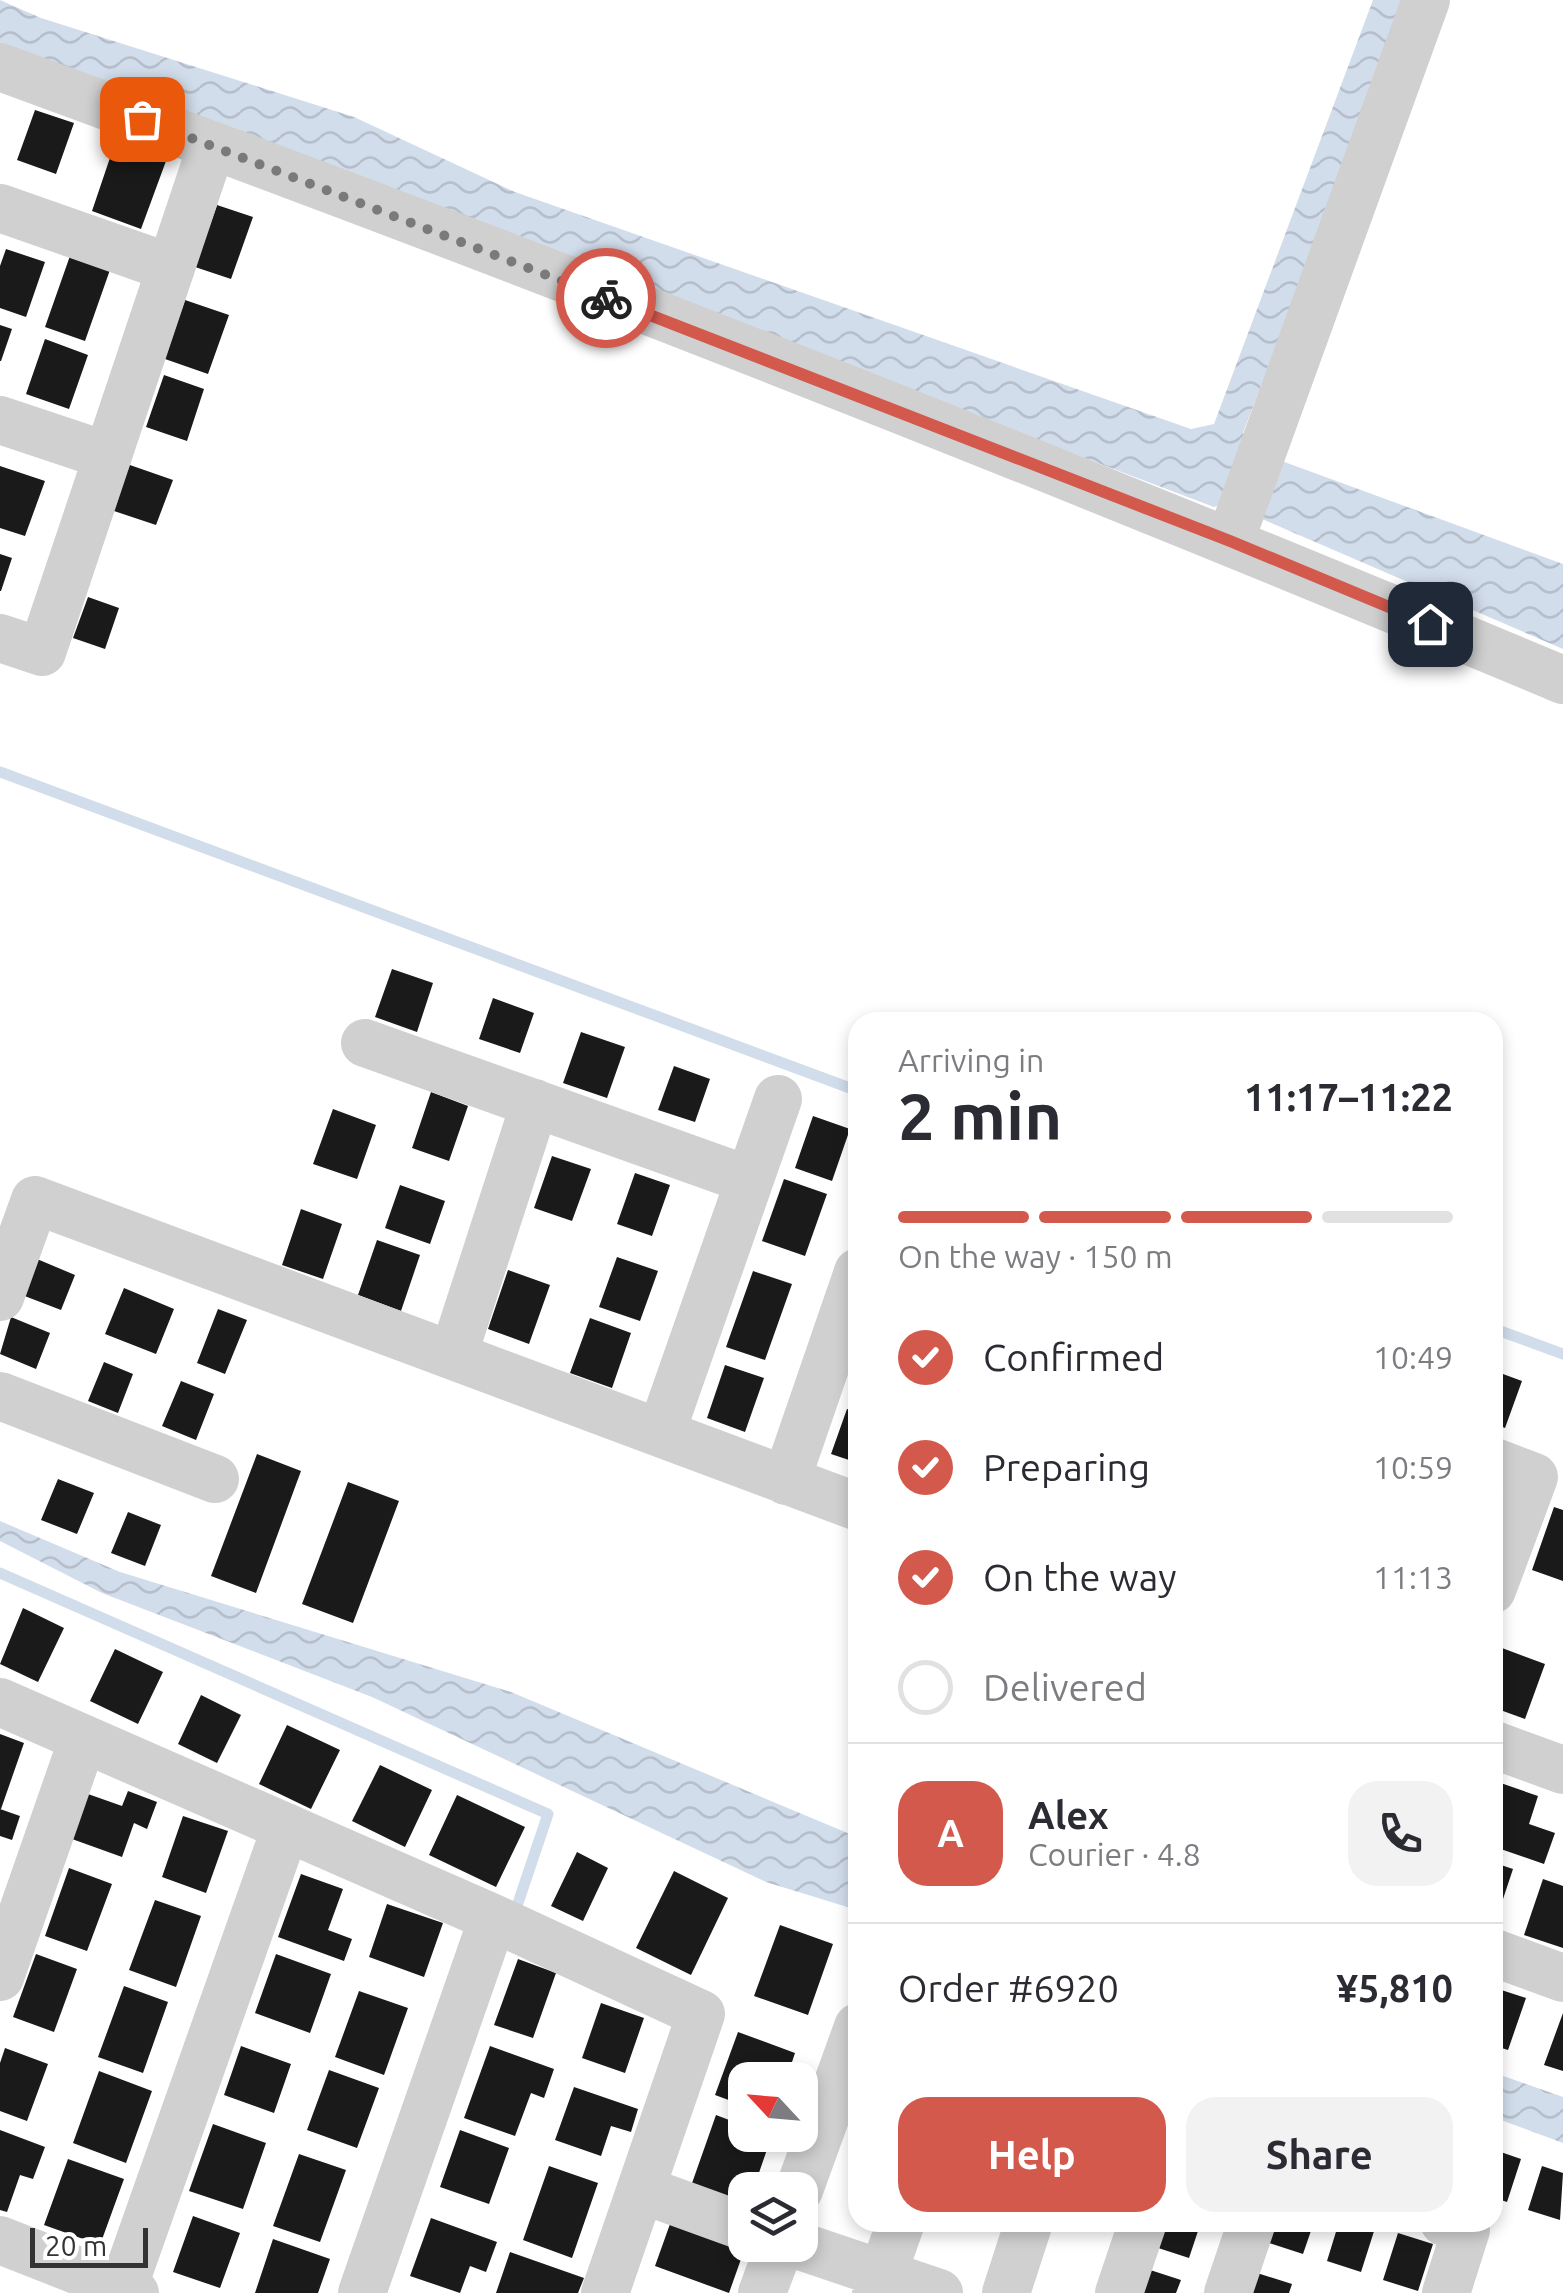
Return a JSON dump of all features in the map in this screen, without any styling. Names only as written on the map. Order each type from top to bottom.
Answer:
[{"type":"street","points":[[1230,541],[1426,0]]},
{"type":"street","points":[[0,68],[212,145],[1230,541],[1563,680]]},
{"type":"street","points":[[0,638],[42,652],[212,145]]},
{"type":"street","points":[[0,208],[171,268]]},
{"type":"street","points":[[0,420],[108,456]]},
{"type":"street","points":[[365,1042],[749,1180]]},
{"type":"street","points":[[660,1433],[778,1099]]},
{"type":"street","points":[[453,1356],[535,1104]]},
{"type":"street","points":[[0,1297],[17,1194],[848,1503]]},
{"type":"street","points":[[786,1480],[848,1301]]},
{"type":"street","points":[[0,1396],[215,1479]]},
{"type":"street","points":[[1503,1465],[1534,1477],[1503,1560]]},
{"type":"street","points":[[0,1702],[701,2014],[605,2293]]},
{"type":"street","points":[[0,1977],[83,1739]]},
{"type":"street","points":[[1503,1748],[1563,1770]]},
{"type":"street","points":[[0,2240],[129,2291],[286,1827]]},
{"type":"street","points":[[362,2293],[505,1924]]},
{"type":"street","points":[[1503,1956],[1563,1978]]},
{"type":"street","points":[[806,2172],[848,2055]]},
{"type":"street","points":[[643,2190],[728,2220]]},
{"type":"street","points":[[880,2283],[898,2232]]},
{"type":"street","points":[[1006,2293],[1027,2232]]},
{"type":"street","points":[[1118,2293],[1139,2232]]},
{"type":"street","points":[[1228,2293],[1249,2232]]},
{"type":"street","points":[[1446,2293],[1465,2232]]},
{"type":"street","points":[[818,2255],[880,2283],[939,2293]]},
{"type":"street","points":[[762,2293],[774,2262]]},
{"type":"water","points":[[0,0],[41,18],[354,117],[515,192],[1191,429],[1214,424],[1373,0],[1406,0],[1243,433],[1279,460],[1563,564],[1563,649],[1225,503],[1214,507],[0,47]]},
{"type":"water","points":[[0,1521],[120,1572],[511,1692],[848,1833],[848,1907],[766,1882],[372,1697],[102,1593],[0,1541]]},
{"type":"water","points":[[1503,2076],[1563,2097],[1563,2143],[1503,2121]]},
{"type":"building","points":[[35,110],[74,123],[56,174],[17,160]]},
{"type":"building","points":[[115,143],[166,161],[141,229],[92,211]]},
{"type":"building","points":[[217,205],[253,217],[231,279],[195,267]]},
{"type":"building","points":[[6,249],[45,262],[26,317],[0,308],[0,266]]},
{"type":"building","points":[[71,253],[111,267],[85,341],[45,327]]},
{"type":"building","points":[[185,300],[229,315],[208,374],[165,359]]},
{"type":"building","points":[[0,325],[12,329],[1,361],[0,361]]},
{"type":"building","points":[[45,339],[88,355],[69,409],[26,394]]},
{"type":"building","points":[[164,375],[204,389],[187,441],[146,427]]},
{"type":"building","points":[[127,464],[173,480],[156,525],[111,510]]},
{"type":"building","points":[[0,466],[45,481],[25,536],[0,528]]},
{"type":"building","points":[[0,554],[12,558],[1,591],[0,591]]},
{"type":"building","points":[[88,597],[119,608],[105,649],[73,638]]},
{"type":"building","points":[[392,969],[433,983],[417,1032],[375,1017]]},
{"type":"building","points":[[493,998],[534,1013],[520,1053],[479,1039]]},
{"type":"building","points":[[581,1032],[625,1047],[607,1098],[563,1083]]},
{"type":"building","points":[[674,1066],[710,1079],[695,1122],[658,1110]]},
{"type":"building","points":[[431,1092],[468,1106],[449,1161],[412,1148]]},
{"type":"building","points":[[333,1109],[376,1125],[357,1179],[313,1164]]},
{"type":"building","points":[[813,1116],[848,1128],[832,1181],[795,1168]]},
{"type":"building","points":[[552,1156],[591,1169],[572,1221],[534,1208]]},
{"type":"building","points":[[635,1173],[670,1185],[652,1236],[617,1224]]},
{"type":"building","points":[[784,1179],[827,1194],[805,1256],[762,1241]]},
{"type":"building","points":[[400,1185],[445,1201],[430,1244],[385,1228]]},
{"type":"building","points":[[301,1209],[342,1224],[323,1279],[282,1265]]},
{"type":"building","points":[[377,1240],[420,1255],[401,1311],[358,1295]]},
{"type":"building","points":[[617,1257],[658,1271],[640,1321],[599,1307]]},
{"type":"building","points":[[37,1259],[75,1275],[61,1310],[22,1295]]},
{"type":"building","points":[[508,1270],[550,1285],[529,1344],[488,1329]]},
{"type":"building","points":[[753,1271],[792,1284],[765,1360],[726,1347]]},
{"type":"building","points":[[124,1288],[174,1309],[156,1354],[105,1334]]},
{"type":"building","points":[[218,1309],[247,1320],[225,1374],[197,1363]]},
{"type":"building","points":[[11,1317],[50,1333],[36,1369],[0,1354]]},
{"type":"building","points":[[590,1318],[631,1333],[612,1388],[570,1373]]},
{"type":"building","points":[[104,1362],[133,1374],[118,1413],[88,1401]]},
{"type":"building","points":[[725,1365],[764,1378],[745,1432],[707,1418]]},
{"type":"building","points":[[1503,1374],[1522,1381],[1503,1427]]},
{"type":"building","points":[[181,1381],[214,1394],[196,1440],[162,1426]]},
{"type":"building","points":[[847,1409],[848,1409],[848,1460],[831,1454]]},
{"type":"building","points":[[257,1454],[301,1471],[256,1593],[211,1576]]},
{"type":"building","points":[[58,1479],[94,1493],[77,1534],[41,1520]]},
{"type":"building","points":[[348,1482],[399,1501],[353,1623],[302,1604]]},
{"type":"building","points":[[1554,1507],[1563,1510],[1563,1581],[1532,1570]]},
{"type":"building","points":[[128,1512],[161,1525],[145,1566],[111,1553]]},
{"type":"building","points":[[23,1608],[64,1628],[38,1682],[0,1664]]},
{"type":"building","points":[[1503,1648],[1545,1664],[1525,1719],[1503,1711]]},
{"type":"building","points":[[115,1649],[163,1672],[138,1724],[90,1701]]},
{"type":"building","points":[[201,1695],[241,1715],[217,1763],[178,1744]]},
{"type":"building","points":[[287,1725],[340,1750],[311,1809],[259,1784]]},
{"type":"building","points":[[0,1734],[24,1743],[1,1809],[0,1809]]},
{"type":"building","points":[[380,1765],[432,1790],[405,1847],[352,1821]]},
{"type":"building","points":[[1503,1784],[1538,1796],[1529,1824],[1555,1833],[1544,1864],[1503,1850]]},
{"type":"building","points":[[128,1791],[157,1802],[147,1829],[134,1823],[122,1857],[72,1839],[88,1794],[122,1806]]},
{"type":"building","points":[[457,1795],[525,1827],[496,1887],[429,1855]]},
{"type":"building","points":[[0,1809],[20,1816],[12,1840],[0,1836]]},
{"type":"building","points":[[183,1816],[228,1831],[206,1893],[162,1877]]},
{"type":"building","points":[[577,1852],[608,1868],[583,1921],[551,1906]]},
{"type":"building","points":[[1503,1866],[1513,1869],[1503,1899]]},
{"type":"building","points":[[69,1868],[112,1884],[87,1951],[45,1936]]},
{"type":"building","points":[[674,1871],[728,1898],[691,1975],[636,1948]]},
{"type":"building","points":[[301,1874],[343,1889],[328,1930],[352,1939],[344,1961],[278,1937]]},
{"type":"building","points":[[1543,1879],[1563,1886],[1563,1948],[1524,1935]]},
{"type":"building","points":[[155,1900],[201,1916],[176,1987],[129,1970]]},
{"type":"building","points":[[387,1904],[443,1923],[424,1977],[369,1957]]},
{"type":"building","points":[[780,1925],[833,1944],[808,2015],[754,1996]]},
{"type":"building","points":[[36,1954],[77,1969],[54,2032],[13,2017]]},
{"type":"building","points":[[276,1954],[331,1974],[310,2033],[255,2013]]},
{"type":"building","points":[[518,1959],[556,1973],[533,2038],[494,2025]]},
{"type":"building","points":[[124,1986],[168,2002],[143,2073],[98,2057]]},
{"type":"building","points":[[359,1991],[408,2008],[384,2075],[335,2057]]},
{"type":"building","points":[[1503,1991],[1526,1998],[1508,2050],[1503,2048]]},
{"type":"building","points":[[601,2003],[644,2018],[625,2073],[582,2058]]},
{"type":"building","points":[[1563,2013],[1563,2071],[1544,2065]]},
{"type":"building","points":[[738,2032],[795,2053],[792,2062],[728,2062],[728,2100],[715,2095]]},
{"type":"building","points":[[241,2046],[291,2064],[274,2113],[224,2095]]},
{"type":"building","points":[[490,2046],[554,2069],[544,2098],[531,2093],[515,2136],[464,2118]]},
{"type":"building","points":[[5,2048],[48,2064],[27,2121],[0,2111],[0,2063]]},
{"type":"building","points":[[329,2070],[379,2088],[357,2148],[307,2130]]},
{"type":"building","points":[[99,2071],[152,2091],[126,2163],[73,2143]]},
{"type":"building","points":[[574,2087],[638,2109],[631,2132],[611,2126],[601,2156],[555,2140]]},
{"type":"building","points":[[716,2115],[728,2120],[728,2152],[766,2152],[759,2172],[728,2172],[728,2198],[691,2186]]},
{"type":"building","points":[[213,2124],[266,2143],[243,2209],[189,2191]]},
{"type":"building","points":[[0,2130],[45,2147],[33,2179],[20,2175],[7,2212],[0,2210]]},
{"type":"building","points":[[460,2130],[509,2148],[489,2204],[440,2187]]},
{"type":"building","points":[[1503,2153],[1521,2159],[1507,2202],[1503,2201]]},
{"type":"building","points":[[299,2154],[346,2170],[320,2242],[273,2226]]},
{"type":"building","points":[[68,2159],[124,2179],[100,2245],[44,2225]]},
{"type":"building","points":[[549,2166],[598,2183],[572,2258],[523,2240]]},
{"type":"building","points":[[1542,2166],[1563,2173],[1560,2220],[1528,2210]]},
{"type":"building","points":[[675,2210],[728,2236],[728,2262],[740,2262],[729,2293],[655,2266]]},
{"type":"building","points":[[193,2216],[240,2233],[220,2288],[173,2272]]},
{"type":"building","points":[[431,2218],[497,2242],[486,2272],[470,2266],[460,2293],[410,2276]]},
{"type":"building","points":[[1153,2232],[1198,2232],[1189,2258],[1149,2245]]},
{"type":"building","points":[[1273,2232],[1311,2232],[1303,2254],[1269,2243]]},
{"type":"building","points":[[1336,2232],[1374,2232],[1361,2272],[1327,2261]]},
{"type":"building","points":[[1398,2233],[1433,2244],[1418,2291],[1383,2280]]},
{"type":"building","points":[[273,2239],[330,2259],[318,2293],[255,2293]]},
{"type":"building","points":[[510,2252],[584,2278],[578,2293],[496,2293]]},
{"type":"building","points":[[1144,2268],[1181,2280],[1176,2293],[1136,2293]]},
{"type":"building","points":[[1257,2273],[1292,2284],[1289,2293],[1251,2293]]},
{"type":"waterway","points":[[0,772],[848,1087]]},
{"type":"waterway","points":[[1503,1332],[1563,1354]]},
{"type":"waterway","points":[[0,1573],[548,1814],[514,1915]]},
{"type":"way so far","points":[[142,119],[606,298]]},
{"type":"route","points":[[606,298],[1230,541],[1430,624]]}]
